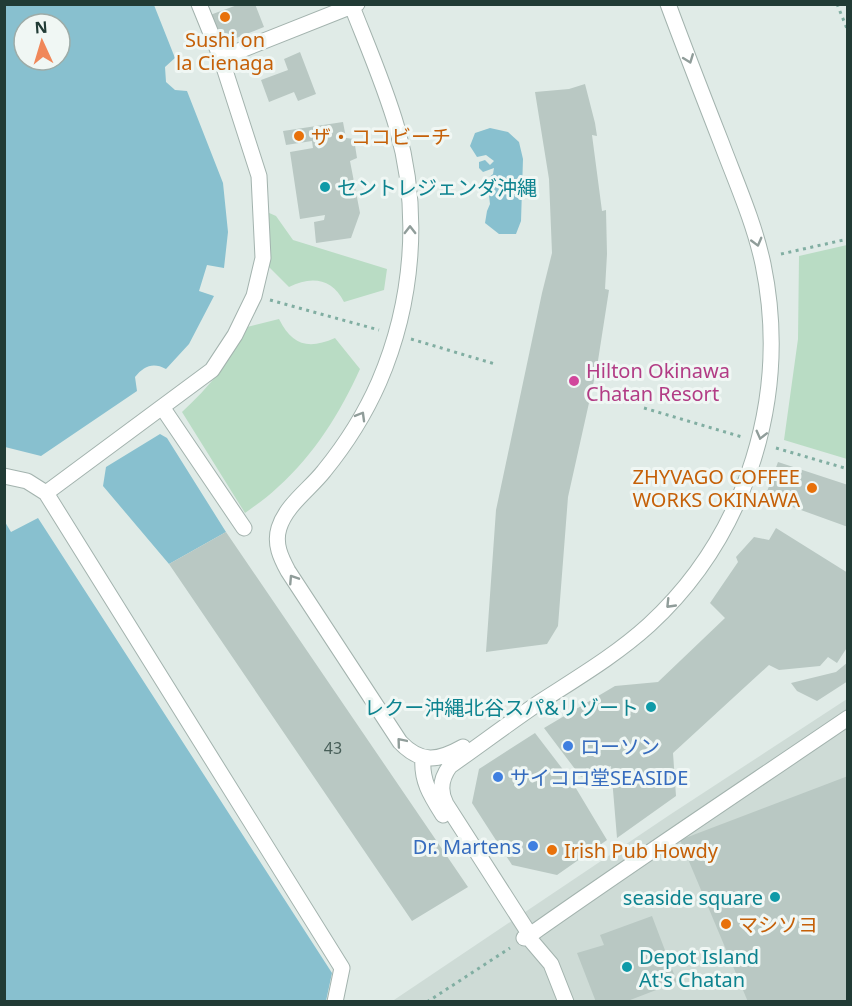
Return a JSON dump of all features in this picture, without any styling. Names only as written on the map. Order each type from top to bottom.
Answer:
[{"type":"street","points":[[46,493],[212,370],[235,335],[254,296],[263,258],[259,176],[221,58],[199,4]]},
{"type":"street","points":[[528,937],[446,804],[441,789],[444,773],[450,766],[525,712],[629,642],[680,594],[705,561],[733,512],[753,464],[770,384],[769,303],[762,263],[741,195],[668,4]]},
{"type":"street","points":[[221,58],[353,5],[387,96],[407,172],[411,226],[407,285],[393,345],[372,397],[351,434],[330,464],[286,512],[279,526],[279,553],[288,571],[396,736],[407,749],[423,758],[440,758],[514,714],[525,712]]},
{"type":"street","points":[[162,407],[243,528]]},
{"type":"street","points":[[4,476],[27,481],[46,493],[342,968],[335,1002]]},
{"type":"street","points":[[528,937],[654,848],[848,718]]},
{"type":"street","points":[[423,758],[423,777],[427,790],[528,937],[551,964],[566,1002]]},
{"type":"path","points":[[837,4],[848,31]]},
{"type":"path","points":[[781,254],[848,239]]},
{"type":"path","points":[[254,296],[383,331]]},
{"type":"path","points":[[404,337],[495,364]]},
{"type":"path","points":[[645,408],[744,438]]},
{"type":"path","points":[[776,448],[848,469]]},
{"type":"path","points":[[427,1002],[528,937]]},
{"type":"shaded area","points":[[847,699],[847,1001],[391,1002],[671,814]]},
{"type":"green space","points":[[267,212],[276,216],[293,240],[387,269],[384,290],[344,302],[333,288],[320,281],[305,281],[289,287],[267,265]]},
{"type":"green space","points":[[848,245],[847,459],[784,440],[798,339],[799,256]]},
{"type":"green space","points":[[279,319],[289,335],[302,343],[317,344],[335,338],[360,369],[335,417],[303,461],[274,491],[245,513],[182,412],[219,373],[247,327]]},
{"type":"water","points":[[5,4],[154,5],[175,58],[165,67],[166,82],[175,90],[187,91],[223,183],[228,232],[224,268],[207,265],[199,291],[214,296],[189,344],[166,369],[149,366],[142,370],[135,377],[137,391],[41,456],[5,447]]},
{"type":"water","points":[[490,128],[508,132],[519,142],[523,159],[521,221],[516,234],[499,234],[485,223],[490,204],[487,179],[493,174],[494,168],[483,172],[479,168],[479,162],[485,160],[490,165],[494,161],[486,155],[477,157],[470,146],[475,133]]},
{"type":"water","points":[[160,434],[167,438],[226,532],[169,564],[103,486],[106,467]]},
{"type":"water","points":[[38,518],[332,973],[326,1001],[5,1001],[5,522],[11,532]]},
{"type":"building","points":[[240,4],[255,4],[264,27],[221,44],[210,15]]},
{"type":"building","points":[[300,52],[316,94],[298,101],[294,92],[269,102],[261,80],[288,70],[284,59]]},
{"type":"building","points":[[585,84],[597,136],[592,135],[602,211],[606,210],[605,289],[609,290],[597,367],[568,497],[558,626],[547,644],[486,652],[496,510],[552,253],[549,179],[535,92],[569,89]]},
{"type":"building","name":"セントレジェンダ沖縄","points":[[343,122],[346,138],[354,139],[357,158],[350,161],[360,213],[351,238],[316,243],[314,222],[324,220],[325,215],[300,219],[290,152],[313,148],[312,141],[286,145],[283,131]]},
{"type":"building","points":[[778,462],[848,485],[848,527],[765,497]]},
{"type":"building","points":[[776,528],[848,573],[848,646],[837,663],[828,657],[820,666],[779,670],[769,665],[673,753],[676,796],[617,838],[611,766],[581,777],[544,728],[615,686],[658,682],[725,618],[710,603],[738,562],[736,557],[754,537],[769,540]]},
{"type":"building","points":[[226,532],[468,887],[412,921],[169,564]]},
{"type":"building","points":[[848,662],[848,681],[817,701],[797,691],[791,683],[836,672]]},
{"type":"building","points":[[535,733],[571,780],[607,840],[557,875],[512,865],[472,803],[479,769]]},
{"type":"building","name":"seaside square","points":[[848,776],[848,1002],[748,1002],[680,840]]},
{"type":"building","name":"Depot Island At's Chatan","points":[[652,916],[677,982],[625,1002],[596,1002],[577,953],[604,945],[600,935]]},
{"type":"place","name":"Sushi on la Cienaga","points":[[225,17]]},
{"type":"place","name":"ザ・ココビーチ","points":[[299,136]]},
{"type":"place","name":"セントレジェンダ沖縄","points":[[325,187]]},
{"type":"place","name":"Hilton Okinawa Chatan Resort","points":[[574,381]]},
{"type":"place","name":"ZHYVAGO COFFEE WORKS OKINAWA","points":[[812,488]]},
{"type":"place","name":"レクー沖縄北谷スパ&リゾート","points":[[651,707]]},
{"type":"place","name":"ローソン","points":[[568,746]]},
{"type":"place","name":"サイコロ堂SEASIDE","points":[[498,777]]},
{"type":"place","name":"Dr. Martens","points":[[533,846]]},
{"type":"place","name":"Irish Pub Howdy","points":[[552,850]]},
{"type":"place","name":"seaside square","points":[[775,897]]},
{"type":"place","name":"マシソヨ","points":[[726,924]]},
{"type":"place","name":"Depot Island At's Chatan","points":[[627,967]]}]
